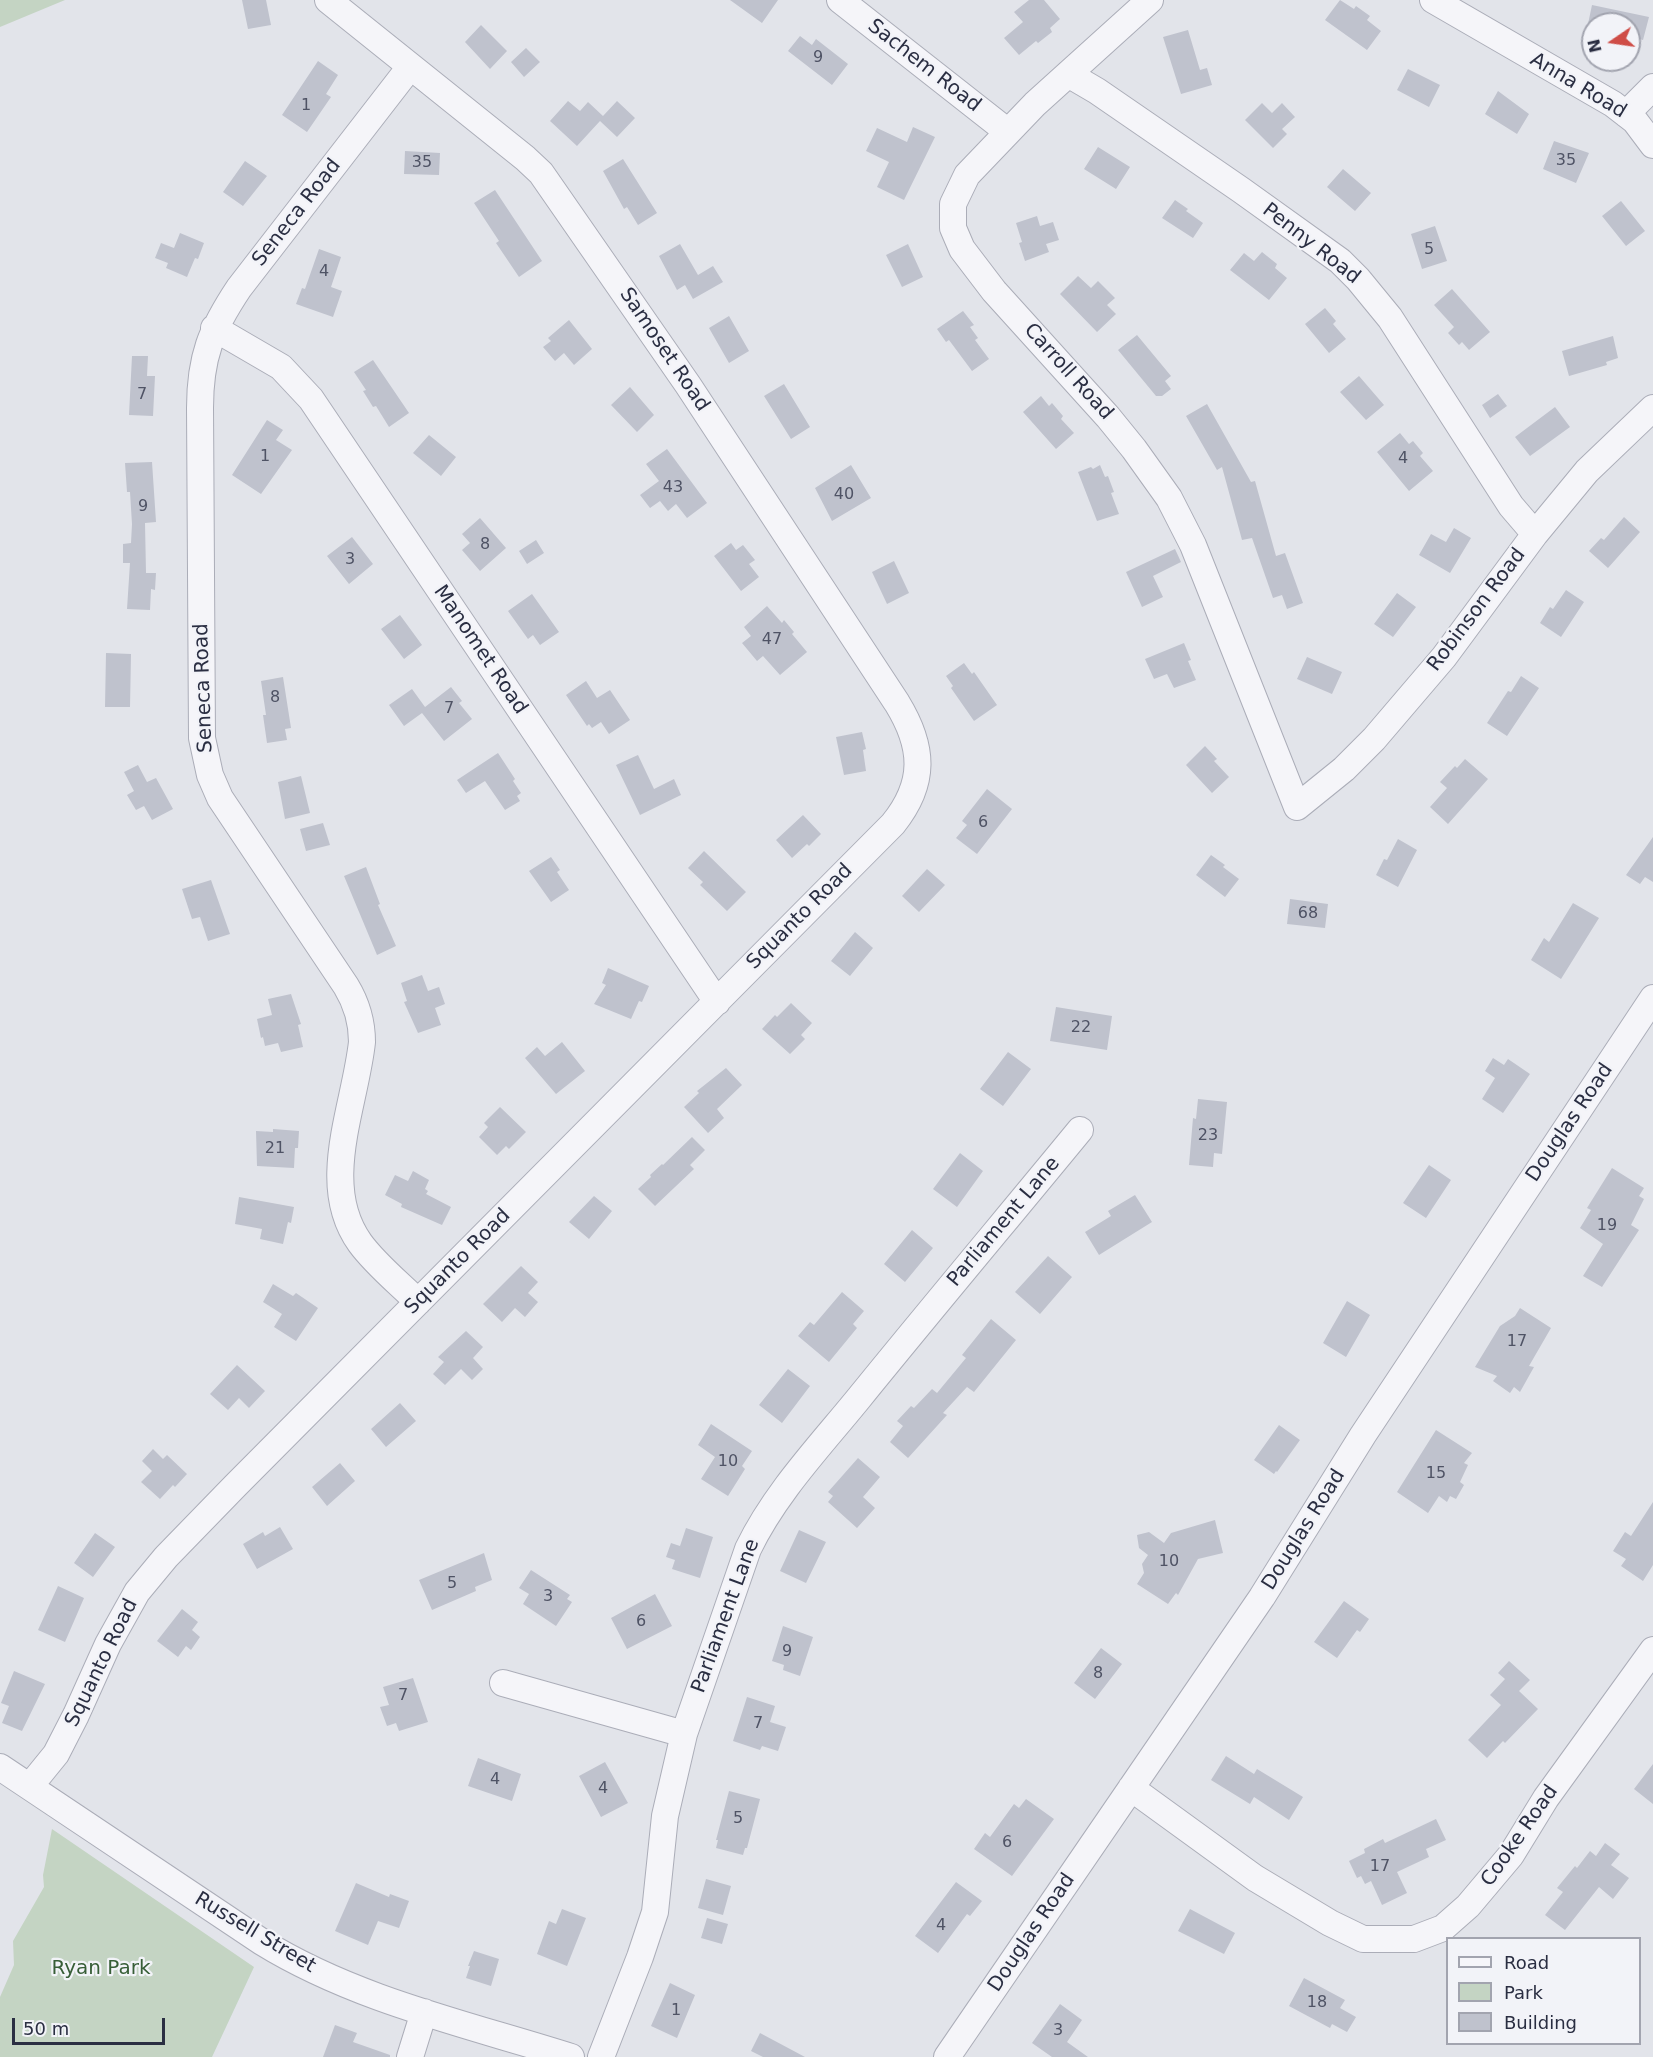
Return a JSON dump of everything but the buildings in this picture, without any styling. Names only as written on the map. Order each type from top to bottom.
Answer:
[{"type":"street","name":"Samoset Road","points":[[328,0],[541,173],[695,395],[897,703],[911,730],[918,765]]},
{"type":"street","name":"Sachem Road","points":[[840,0],[1008,132]]},
{"type":"street","name":"Carroll Road","points":[[1150,0],[1035,104],[967,174],[953,204],[951,216],[957,241],[994,291],[1108,417],[1169,498],[1193,545],[1297,807]]},
{"type":"street","name":"Anna Road","points":[[1433,0],[1613,104],[1642,129],[1653,145]]},
{"type":"street","name":"Seneca Road","points":[[410,68],[239,288],[214,328],[204,363],[200,399],[202,738],[206,763],[220,798],[346,986],[358,1009],[362,1042],[339,1168],[341,1201],[358,1241],[418,1302]]},
{"type":"street","name":"Penny Road","points":[[1068,74],[1097,91],[1241,190],[1340,261],[1390,318],[1511,506],[1535,534]]},
{"type":"street","points":[[1626,114],[1653,87]]},
{"type":"street","name":"Manomet Road","points":[[214,328],[281,368],[311,399],[717,1002]]},
{"type":"street","name":"Robinson Road","points":[[1297,807],[1344,769],[1374,739],[1444,657],[1535,534],[1587,471],[1653,408]]},
{"type":"street","name":"Squanto Road","points":[[30,1786],[56,1754],[108,1644],[137,1592],[166,1557],[893,824],[913,795],[918,765]]},
{"type":"street","name":"Douglas Road","points":[[947,2057],[1262,1597],[1362,1435],[1653,998]]},
{"type":"street","name":"Parliament Lane","points":[[601,2057],[644,1946],[654,1912],[665,1816],[684,1734],[748,1549],[765,1518],[883,1368],[1080,1131]]},
{"type":"street","name":"Cooke Road","points":[[1131,1788],[1255,1878],[1330,1923],[1363,1939],[1414,1939],[1443,1928],[1468,1906],[1511,1855],[1546,1798],[1653,1650]]},
{"type":"street","points":[[503,1683],[684,1734]]},
{"type":"street","name":"Russell Street","points":[[0,1767],[280,1953],[336,1980],[424,2012],[571,2057]]},
{"type":"street","points":[[410,2057],[424,2012]]},
{"type":"green space","points":[[0,0],[65,0],[0,27]]},
{"type":"green space","name":"Ryan Park","points":[[52,1829],[254,1967],[212,2057],[0,2057],[0,1997],[14,1965],[13,1941],[44,1887],[43,1875]]}]
